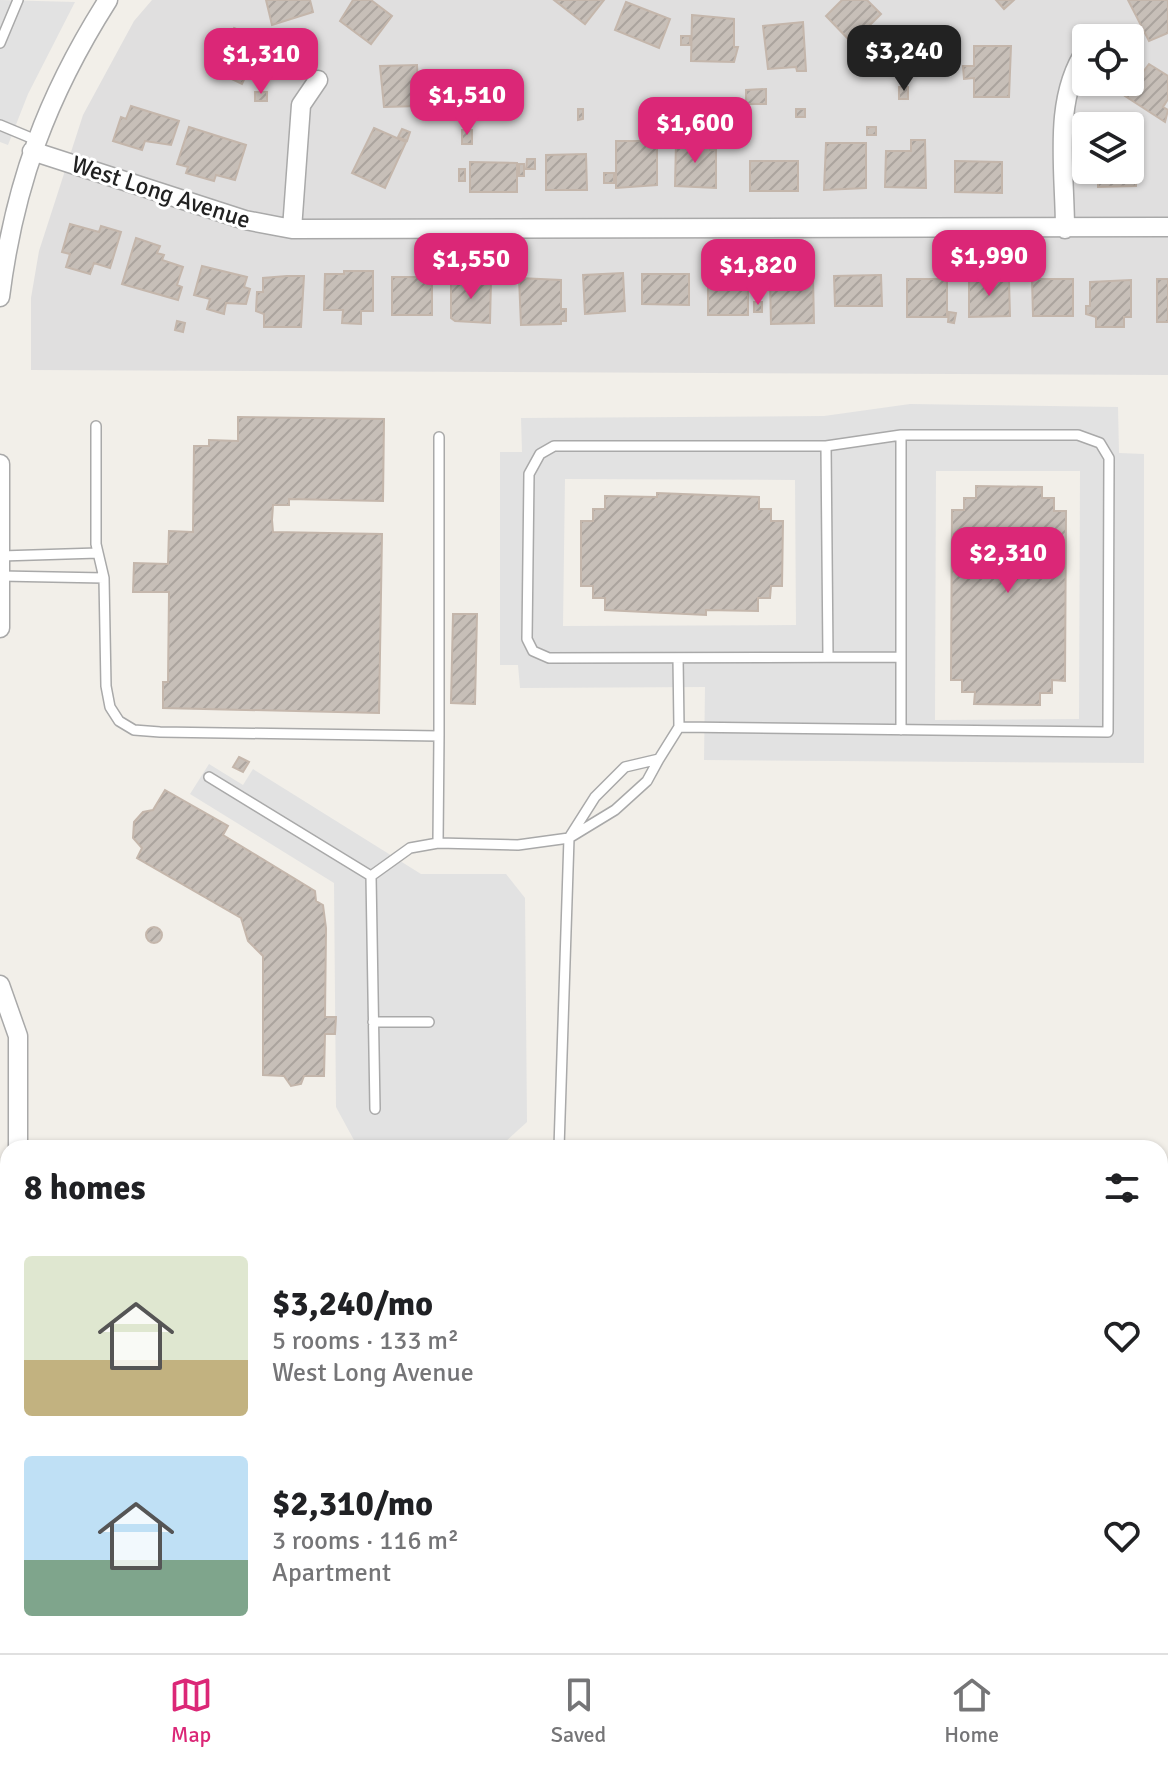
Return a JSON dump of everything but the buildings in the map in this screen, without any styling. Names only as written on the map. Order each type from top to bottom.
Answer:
[{"type":"street","points":[[0,297],[8,234],[34,145],[61,81],[108,0]]},
{"type":"street","points":[[1065,229],[1064,104],[1072,71]]},
{"type":"street","points":[[292,229],[301,105],[318,80]]},
{"type":"street","name":"West Long Avenue","points":[[34,145],[245,220],[292,229],[1168,227]]},
{"type":"street","points":[[0,464],[0,628]]},
{"type":"street","points":[[0,985],[18,1036],[18,1140]]},
{"type":"lane","points":[[0,43],[18,0]]},
{"type":"lane","points":[[0,125],[34,145]]},
{"type":"lane","points":[[96,426],[98,553],[104,578],[106,686],[110,707],[119,721],[134,730],[439,736]]},
{"type":"lane","points":[[901,435],[901,730]]},
{"type":"lane","points":[[679,727],[1108,732],[1109,458],[1100,443],[1078,435],[901,435],[826,446],[554,446],[540,454],[529,474],[527,639],[533,651],[549,658],[901,657]]},
{"type":"lane","points":[[438,843],[439,437]]},
{"type":"lane","points":[[826,446],[828,657]]},
{"type":"lane","points":[[1,556],[98,553]]},
{"type":"lane","points":[[0,576],[104,578]]},
{"type":"lane","points":[[371,876],[410,848],[438,843],[518,845],[569,838],[615,810],[647,781],[679,727],[678,658]]},
{"type":"lane","points":[[559,1140],[569,838],[595,797],[625,767],[659,759]]},
{"type":"lane","points":[[209,777],[371,876]]},
{"type":"lane","points":[[371,876],[375,1109]]},
{"type":"lane","points":[[373,1022],[429,1022]]},
{"type":"shaded area","points":[[0,0],[75,2],[28,94],[8,145],[0,142]]},
{"type":"shaded area","points":[[152,0],[1168,0],[1168,375],[31,370],[31,298],[39,251],[83,115],[134,21]]},
{"type":"shaded area","points":[[910,404],[1118,407],[1119,453],[1144,454],[1144,763],[704,760],[705,687],[520,688],[518,665],[500,665],[500,452],[522,452],[521,418],[824,416]],"holes":[[[936,471],[1080,471],[1079,719],[935,720]],[[565,479],[795,480],[796,625],[563,626]]]},
{"type":"shaded area","points":[[209,764],[243,785],[253,769],[421,874],[506,874],[525,898],[527,1122],[507,1140],[354,1140],[336,1107],[334,883],[190,794]]}]
